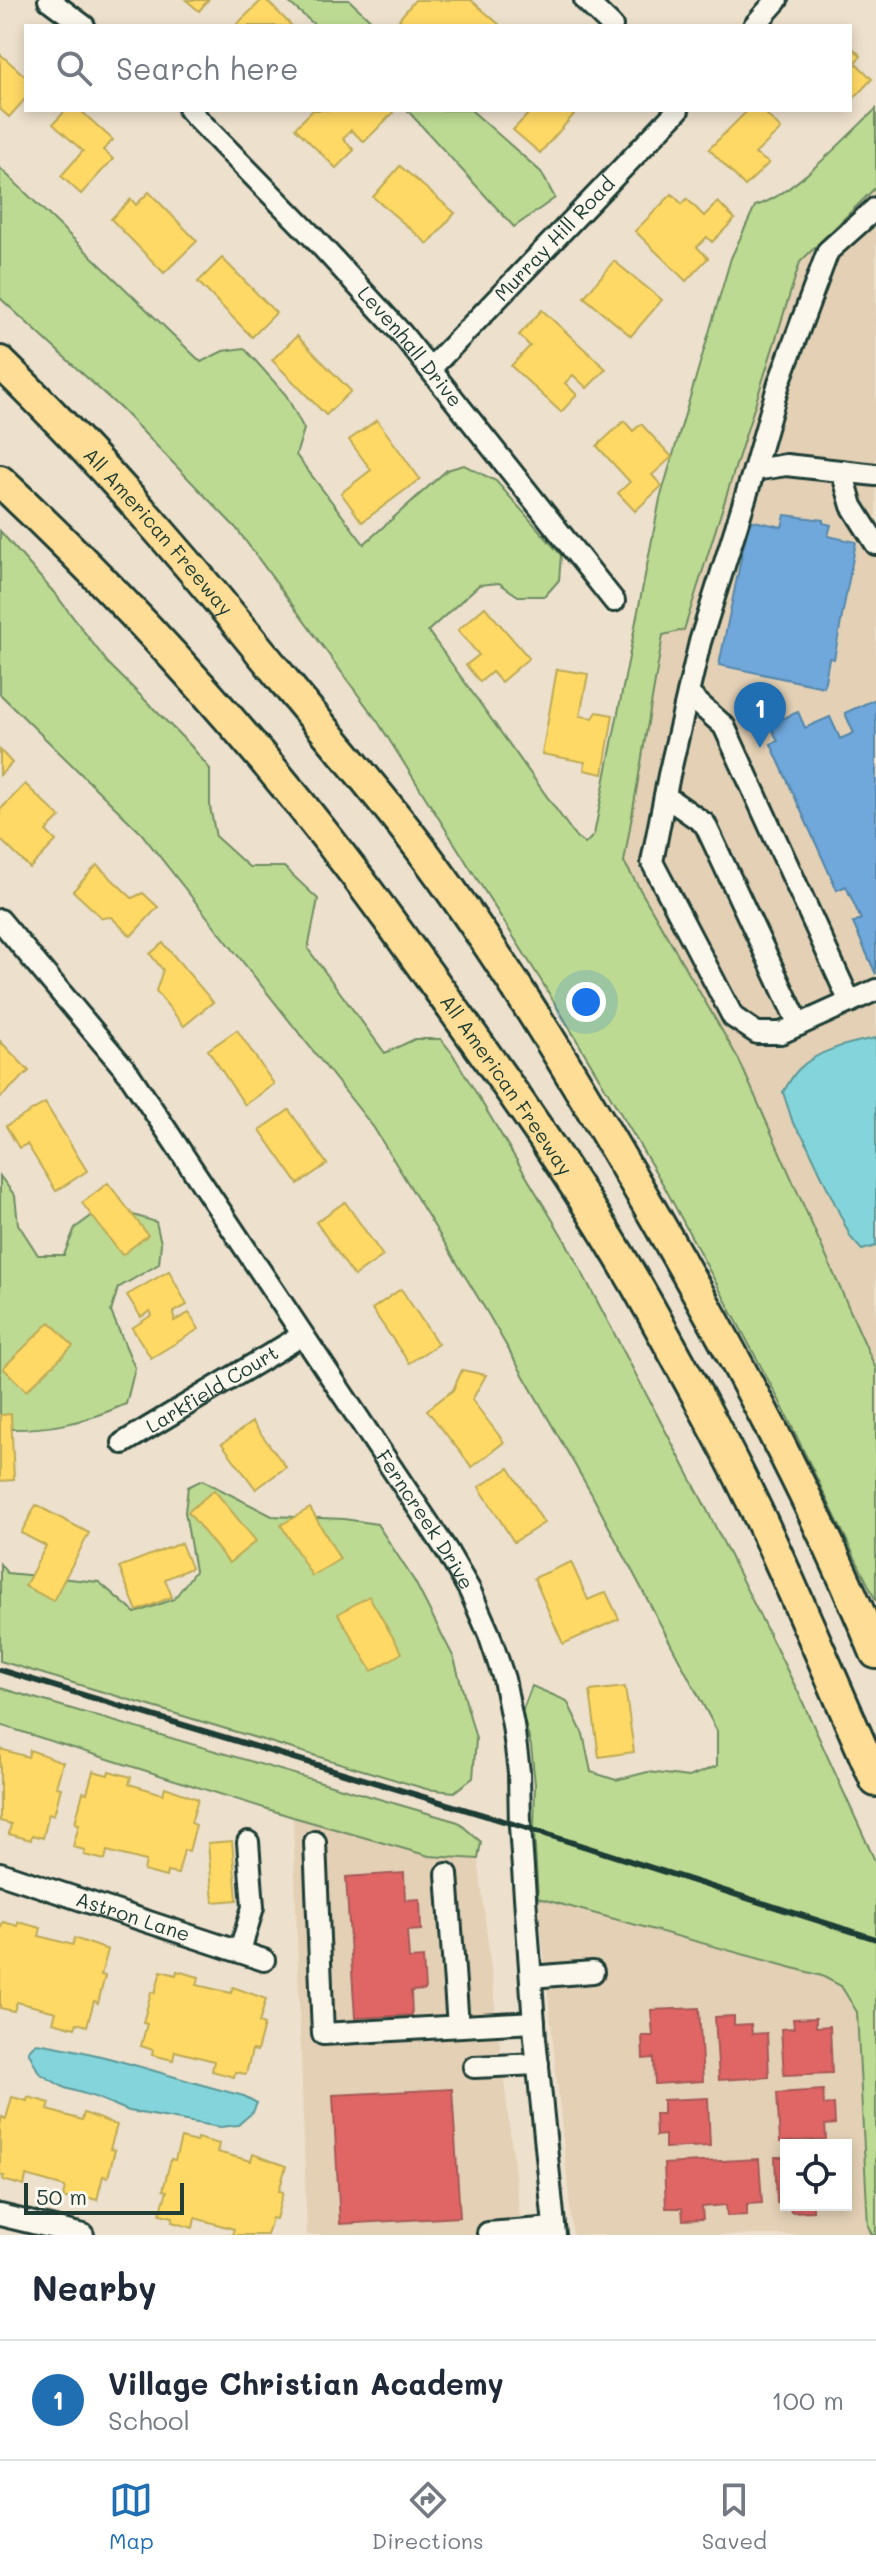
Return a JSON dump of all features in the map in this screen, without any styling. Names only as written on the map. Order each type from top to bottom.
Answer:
[{"type":"highway","name":"All American Freeway","points":[[0,362],[47,408],[197,572],[430,862],[461,906],[549,1040],[705,1303],[831,1549],[876,1653]]},
{"type":"highway","name":"All American Freeway","points":[[0,481],[91,569],[274,773],[371,894],[515,1095],[648,1306],[724,1447],[760,1518],[876,1781]]},
{"type":"street","points":[[49,0],[81,24]]},
{"type":"street","points":[[585,0],[610,24]]},
{"type":"street","points":[[756,24],[777,0]]},
{"type":"street","name":"Levenhall Drive","points":[[191,112],[313,237],[430,369],[614,601]]},
{"type":"street","name":"Murray Hill Road","points":[[430,369],[676,112]]},
{"type":"street","points":[[876,208],[828,251],[779,383],[700,642],[652,862],[733,1017],[757,1033],[781,1033],[876,990]]},
{"type":"street","points":[[855,225],[876,223]]},
{"type":"street","points":[[754,470],[786,465],[876,475]]},
{"type":"street","points":[[842,471],[852,506],[876,544]]},
{"type":"street","points":[[688,694],[724,726],[850,1002]]},
{"type":"street","points":[[665,796],[705,824],[799,1025]]},
{"type":"street","name":"Ferncreek Drive","points":[[0,920],[8,944],[129,1074],[447,1551],[470,1591],[489,1634],[504,1679],[519,1772],[534,2022],[555,2231]]},
{"type":"street","name":"Larkfield Court","points":[[123,1443],[301,1336]]},
{"type":"street","points":[[240,1951],[253,1907],[248,1842]]},
{"type":"street","points":[[315,1842],[323,2034],[534,2022]]},
{"type":"street","name":"Astron Lane","points":[[0,1873],[264,1960]]},
{"type":"street","points":[[447,1874],[458,2026]]},
{"type":"street","points":[[531,1977],[593,1972]]},
{"type":"street","points":[[474,2067],[538,2064]]},
{"type":"street","points":[[0,2215],[83,2235]]},
{"type":"street","points":[[488,2233],[555,2231]]},
{"type":"shaded area","points":[[876,187],[876,1369],[739,1060],[624,862],[663,634],[684,630],[800,262]]},
{"type":"shaded area","points":[[293,1817],[429,1856],[478,1859],[522,2235],[307,2235]]},
{"type":"shaded area","points":[[538,1898],[822,1976],[841,1986],[857,2012],[868,2226],[872,2235],[573,2235]]},
{"type":"green space","points":[[286,0],[349,0],[375,24],[314,24]]},
{"type":"green space","points":[[876,109],[876,187],[800,262],[684,630],[663,635],[624,862],[739,1060],[876,1369],[876,1601],[780,1402],[664,1186],[542,982],[378,722],[236,528],[121,409],[0,298],[0,168],[201,362],[223,351],[244,348],[286,395],[304,429],[296,455],[364,544],[447,470],[464,465],[496,481],[561,555],[559,580],[545,596],[518,596],[499,583],[479,585],[428,631],[576,837],[585,844],[594,835],[660,499],[731,258],[755,206],[785,191]]},
{"type":"green space","points":[[409,112],[473,112],[541,172],[555,198],[514,227]]},
{"type":"green space","points":[[0,531],[56,595],[108,663],[210,769],[210,807],[216,837],[249,867],[284,867],[318,899],[308,949],[385,1053],[415,1039],[441,1039],[452,1053],[567,1244],[702,1500],[799,1694],[876,1863],[876,2235],[872,2235],[868,2226],[857,2012],[841,1986],[822,1976],[538,1898],[535,1784],[531,1746],[522,1712],[532,1686],[567,1701],[583,1734],[591,1772],[616,1780],[648,1772],[689,1777],[717,1766],[717,1731],[591,1493],[487,1312],[374,1128],[141,833],[0,694]]},
{"type":"green space","points":[[0,1176],[15,1196],[18,1224],[38,1255],[64,1255],[75,1228],[105,1206],[156,1222],[161,1243],[159,1264],[118,1288],[111,1312],[135,1368],[126,1404],[64,1424],[0,1429]]},
{"type":"green space","points":[[202,1480],[272,1516],[344,1519],[377,1524],[415,1582],[454,1658],[476,1739],[473,1778],[454,1792],[426,1789],[0,1661],[0,1564],[7,1573],[99,1582],[135,1613],[174,1599],[195,1571],[185,1512],[188,1487]]},
{"type":"green space","points":[[0,1688],[458,1822],[481,1842],[478,1859],[429,1856],[293,1817],[0,1725]]},
{"type":"water","points":[[876,1038],[876,1246],[862,1250],[851,1238],[804,1138],[793,1123],[783,1092],[798,1070],[815,1057],[845,1045]]},
{"type":"water","points":[[36,2043],[115,2060],[244,2096],[257,2103],[253,2112],[238,2125],[220,2127],[129,2111],[65,2088],[39,2073],[28,2051]]},
{"type":"building: Homes","points":[[186,0],[208,0],[199,11]]},
{"type":"building: Homes","points":[[262,0],[266,0],[290,24],[237,24]]},
{"type":"building: Homes","points":[[415,0],[471,0],[499,24],[405,24],[399,19]]},
{"type":"building: Homes","points":[[852,47],[861,56],[855,62],[872,79],[852,100]]},
{"type":"building: Homes","points":[[0,54],[24,75],[24,100],[9,117],[0,109]]},
{"type":"building: Homes","points":[[64,112],[82,112],[113,140],[103,150],[113,159],[81,194],[61,176],[83,151],[53,124]]},
{"type":"building: Homes","points":[[311,112],[393,113],[364,142],[351,130],[343,139],[354,150],[336,168],[295,128]]},
{"type":"building: Homes","points":[[530,112],[576,112],[540,153],[513,130]]},
{"type":"building: Homes","points":[[746,112],[764,112],[781,129],[755,154],[769,163],[745,186],[709,149]]},
{"type":"building: Homes","points":[[400,166],[455,213],[428,244],[373,197]]},
{"type":"building: Homes","points":[[149,192],[197,241],[164,273],[111,219],[131,199],[136,205]]},
{"type":"building: Homes","points":[[672,194],[682,204],[687,199],[704,216],[718,202],[735,219],[712,242],[707,237],[697,247],[708,258],[686,281],[635,231]]},
{"type":"building: Homes","points":[[222,258],[276,313],[252,337],[198,282]]},
{"type":"building: Homes","points":[[614,261],[662,300],[631,336],[584,297]]},
{"type":"building: Homes","points":[[542,310],[606,369],[587,388],[573,375],[565,383],[577,395],[561,412],[511,366],[530,346],[519,335]]},
{"type":"building: Homes","points":[[297,336],[351,391],[326,415],[272,360]]},
{"type":"building: Homes","points":[[377,420],[420,479],[362,522],[341,493],[371,470],[349,440]]},
{"type":"building: Homes","points":[[624,421],[633,431],[641,424],[672,457],[652,475],[662,486],[635,511],[618,493],[630,482],[597,446]]},
{"type":"building: Homes","points":[[485,607],[529,658],[501,682],[492,672],[480,682],[466,665],[479,655],[458,630]]},
{"type":"building: Homes","points":[[557,669],[588,674],[580,716],[593,718],[597,712],[613,715],[603,774],[584,770],[585,762],[542,754]]},
{"type":"building: Homes","points":[[0,750],[12,763],[0,775]]},
{"type":"building: Homes","points":[[25,784],[60,817],[46,831],[56,841],[30,868],[0,839],[0,810]]},
{"type":"building: Homes","points":[[97,865],[132,898],[143,893],[158,907],[131,936],[111,917],[102,918],[73,891]]},
{"type":"building: Homes","points":[[163,943],[213,1002],[184,1026],[156,991],[163,970],[150,954]]},
{"type":"building: Homes","points":[[237,1030],[274,1084],[245,1105],[208,1050]]},
{"type":"building: Homes","points":[[0,1041],[29,1071],[1,1097],[0,1096]]},
{"type":"building: Homes","points":[[45,1103],[87,1171],[56,1191],[27,1144],[19,1148],[6,1126]]},
{"type":"building: Homes","points":[[289,1110],[327,1164],[298,1184],[260,1130]]},
{"type":"building: Homes","points":[[108,1183],[148,1235],[122,1255],[82,1203]]},
{"type":"building: Homes","points":[[345,1202],[383,1256],[354,1276],[316,1222]]},
{"type":"building: Homes","points":[[169,1271],[187,1305],[174,1312],[174,1321],[189,1313],[199,1329],[151,1358],[132,1328],[152,1315],[150,1311],[141,1317],[127,1295]]},
{"type":"building: Homes","points":[[401,1289],[438,1344],[409,1363],[372,1309]]},
{"type":"building: Homes","points":[[50,1322],[73,1346],[26,1391],[3,1368]]},
{"type":"building: Homes","points":[[462,1370],[486,1375],[472,1400],[504,1442],[472,1467],[427,1410],[453,1390]]},
{"type":"building: Homes","points":[[11,1414],[14,1480],[0,1481],[0,1415]]},
{"type":"building: Homes","points":[[252,1422],[286,1467],[256,1489],[222,1444]]},
{"type":"building: Homes","points":[[509,1468],[544,1523],[514,1542],[479,1487]]},
{"type":"building: Homes","points":[[214,1490],[256,1541],[229,1563],[188,1512]]},
{"type":"building: Homes","points":[[36,1505],[89,1533],[53,1601],[25,1586],[46,1546],[21,1533]]},
{"type":"building: Homes","points":[[310,1508],[340,1559],[312,1576],[281,1525]]},
{"type":"building: Homes","points":[[181,1543],[191,1568],[165,1579],[172,1597],[137,1611],[119,1567]]},
{"type":"building: Homes","points":[[571,1562],[588,1600],[606,1592],[619,1619],[563,1644],[534,1578]]},
{"type":"building: Homes","points":[[369,1596],[402,1653],[372,1671],[338,1614]]},
{"type":"building: Homes","points":[[625,1687],[634,1752],[599,1757],[590,1691]]},
{"type":"building: Homes","points":[[0,1749],[28,1757],[30,1750],[63,1762],[56,1787],[61,1788],[54,1815],[49,1813],[43,1838],[32,1835],[31,1840],[9,1834],[11,1824],[0,1821]]},
{"type":"building: Homes","points":[[93,1771],[108,1775],[109,1771],[131,1777],[129,1784],[163,1794],[165,1787],[198,1799],[191,1823],[196,1825],[189,1851],[184,1850],[178,1874],[167,1872],[166,1877],[144,1871],[146,1861],[107,1851],[105,1860],[84,1855],[85,1850],[73,1847],[83,1792],[87,1793]]},
{"type":"building: Homes","points":[[232,1841],[237,1900],[213,1902],[208,1843]]},
{"type":"building: Homes","points":[[3,1922],[41,1928],[39,1936],[73,1945],[74,1938],[108,1950],[98,2003],[94,2001],[87,2026],[77,2023],[75,2028],[53,2022],[56,2012],[17,2002],[14,2011],[0,2008],[0,1932]]},
{"type":"building: Homes","points":[[161,1971],[176,1975],[177,1971],[199,1977],[197,1985],[231,1993],[233,1987],[266,1999],[259,2023],[264,2025],[257,2051],[252,2050],[246,2074],[235,2072],[234,2077],[212,2071],[214,2061],[175,2051],[173,2060],[152,2055],[153,2050],[141,2046],[151,1992],[155,1993]]},
{"type":"building: Homes","points":[[12,2097],[27,2101],[28,2097],[50,2103],[48,2110],[82,2120],[84,2113],[117,2125],[110,2149],[115,2150],[108,2177],[103,2176],[97,2200],[86,2197],[85,2203],[63,2197],[65,2187],[26,2176],[24,2186],[3,2180],[4,2176],[0,2175],[0,2125],[2,2117],[6,2119]]},
{"type":"building: Homes","points":[[181,2138],[196,2142],[197,2138],[219,2144],[217,2152],[251,2161],[253,2154],[286,2166],[276,2219],[272,2218],[267,2235],[232,2235],[234,2229],[195,2218],[193,2228],[172,2222],[173,2217],[160,2214],[171,2159],[175,2160]]},
{"type":"building: Shops","points":[[404,1873],[405,1900],[420,1899],[421,1930],[407,1931],[409,1959],[423,1958],[425,1990],[411,1991],[412,2015],[355,2018],[346,1877]]},
{"type":"building: Shops","points":[[699,2008],[703,2081],[655,2084],[654,2058],[643,2059],[642,2036],[653,2036],[651,2010]]},
{"type":"building: Shops","points":[[734,2016],[734,2025],[751,2024],[752,2034],[767,2033],[769,2077],[719,2080],[715,2017]]},
{"type":"building: Shops","points":[[816,2018],[816,2027],[830,2026],[832,2073],[784,2075],[781,2029],[794,2028],[793,2019]]},
{"type":"building: Shops","points":[[452,2089],[460,2217],[340,2224],[333,2095]]},
{"type":"building: Shops","points":[[823,2090],[824,2105],[834,2104],[835,2124],[825,2125],[826,2139],[780,2139],[780,2142],[777,2093]]},
{"type":"building: Shops","points":[[708,2098],[710,2146],[665,2148],[665,2135],[656,2136],[655,2114],[663,2114],[663,2100]]},
{"type":"building: Shops","points":[[775,2157],[780,2157],[780,2203],[777,2203]]},
{"type":"building: Shops","points":[[759,2159],[762,2203],[747,2204],[747,2215],[727,2216],[726,2205],[702,2207],[703,2219],[683,2220],[682,2208],[666,2208],[664,2164]]},
{"type":"building: Schools","points":[[785,515],[823,520],[823,523],[831,525],[828,536],[856,542],[834,659],[829,658],[824,687],[719,665],[749,520],[782,527]]},
{"type":"building: Schools","points":[[876,699],[876,757],[867,761],[859,744],[843,751],[876,818],[876,974],[853,923],[861,919],[846,886],[837,890],[771,744],[778,741],[770,724],[798,712],[805,728],[830,717],[840,739],[854,733],[845,713]]},
{"type":"building: Schools","points":[[876,699],[876,974],[853,923],[861,919],[846,886],[837,890],[771,744],[778,741],[770,724],[798,712],[805,728],[830,717],[840,739],[854,733],[845,713]]},
{"type":"railway","points":[[0,1670],[520,1826],[876,1939]]},
{"type":"place","name":"Village Christian Academy","points":[[760,748]]}]
